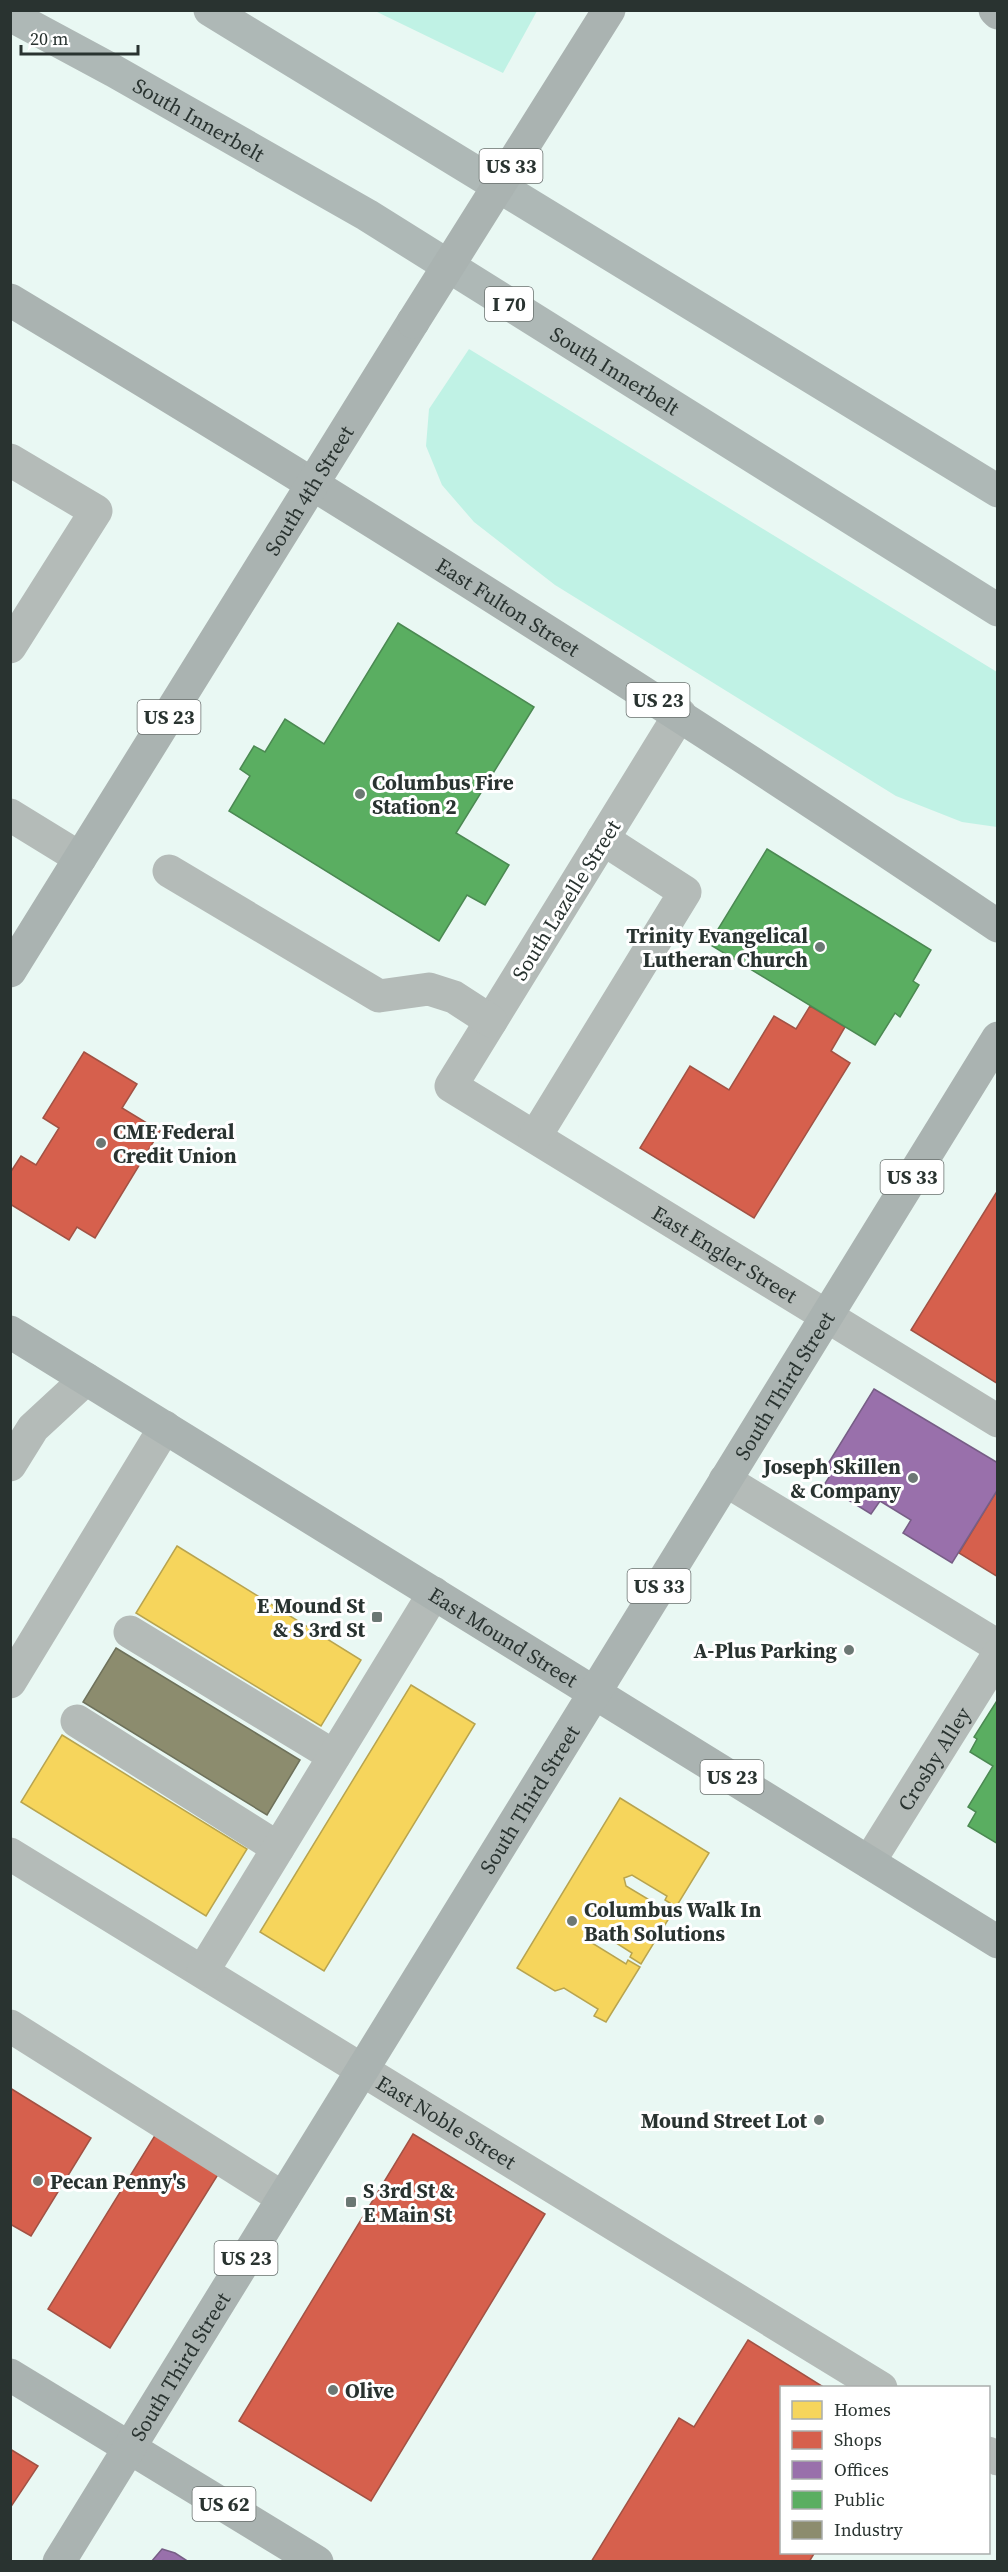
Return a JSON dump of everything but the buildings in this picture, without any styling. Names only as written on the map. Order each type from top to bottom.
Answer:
[{"type":"highway","points":[[210,10],[998,491]]},
{"type":"highway","name":"South Innerbelt","points":[[10,15],[114,71],[367,215],[998,610]]},
{"type":"main road","name":"South 4th Street","points":[[10,971],[609,10]]},
{"type":"main road","name":"East Fulton Street","points":[[10,300],[312,484],[680,714],[998,926]]},
{"type":"main road","name":"South Third Street","points":[[59,2562],[998,1038]]},
{"type":"main road","name":"East Mound Street","points":[[10,1332],[998,1942]]},
{"type":"main road","name":"US 62","points":[[10,2375],[317,2562]]},
{"type":"lane","points":[[10,460],[96,511],[10,648]]},
{"type":"lane","name":"South Lazelle Street","points":[[452,1086],[680,714]]},
{"type":"lane","points":[[10,815],[80,858]]},
{"type":"lane","points":[[535,1137],[685,892],[603,839]]},
{"type":"lane","points":[[169,871],[379,996],[429,989],[454,997],[491,1021]]},
{"type":"lane","name":"East Engler Street","points":[[452,1086],[998,1422]]},
{"type":"lane","points":[[10,1465],[33,1428],[86,1379]]},
{"type":"lane","points":[[10,1682],[165,1427]]},
{"type":"lane","points":[[725,1480],[998,1646]]},
{"type":"lane","points":[[203,1971],[434,1593]]},
{"type":"lane","points":[[130,1632],[334,1756]]},
{"type":"lane","name":"Crosby Alley","points":[[869,1862],[998,1654]]},
{"type":"lane","points":[[77,1721],[278,1848]]},
{"type":"lane","name":"East Noble Street","points":[[10,1854],[878,2386]]},
{"type":"lane","points":[[10,2026],[284,2198]]},
{"type":"green space","points":[[375,11],[537,11],[503,73]]},
{"type":"green space","points":[[469,349],[997,672],[997,827],[962,822],[896,796],[555,585],[474,522],[442,485],[426,446],[429,409]]},
{"type":"place","name":"Columbus Fire Station 2","points":[[360,794]]},
{"type":"place","name":"Trinity Evangelical Lutheran Church","points":[[820,947]]},
{"type":"place","name":"CME Federal Credit Union","points":[[101,1143]]},
{"type":"place","name":"Joseph Skillen & Company","points":[[913,1478]]},
{"type":"place","name":"E Mound St & S 3rd St","points":[[377,1617]]},
{"type":"place","name":"A-Plus Parking","points":[[849,1650]]},
{"type":"place","name":"Columbus Walk In Bath Solutions","points":[[572,1921]]},
{"type":"place","name":"Mound Street Lot","points":[[819,2120]]},
{"type":"place","name":"Pecan Penny's","points":[[38,2181]]},
{"type":"place","name":"S 3rd St & E Main St","points":[[351,2202]]},
{"type":"place","name":"Olive","points":[[333,2390]]}]
